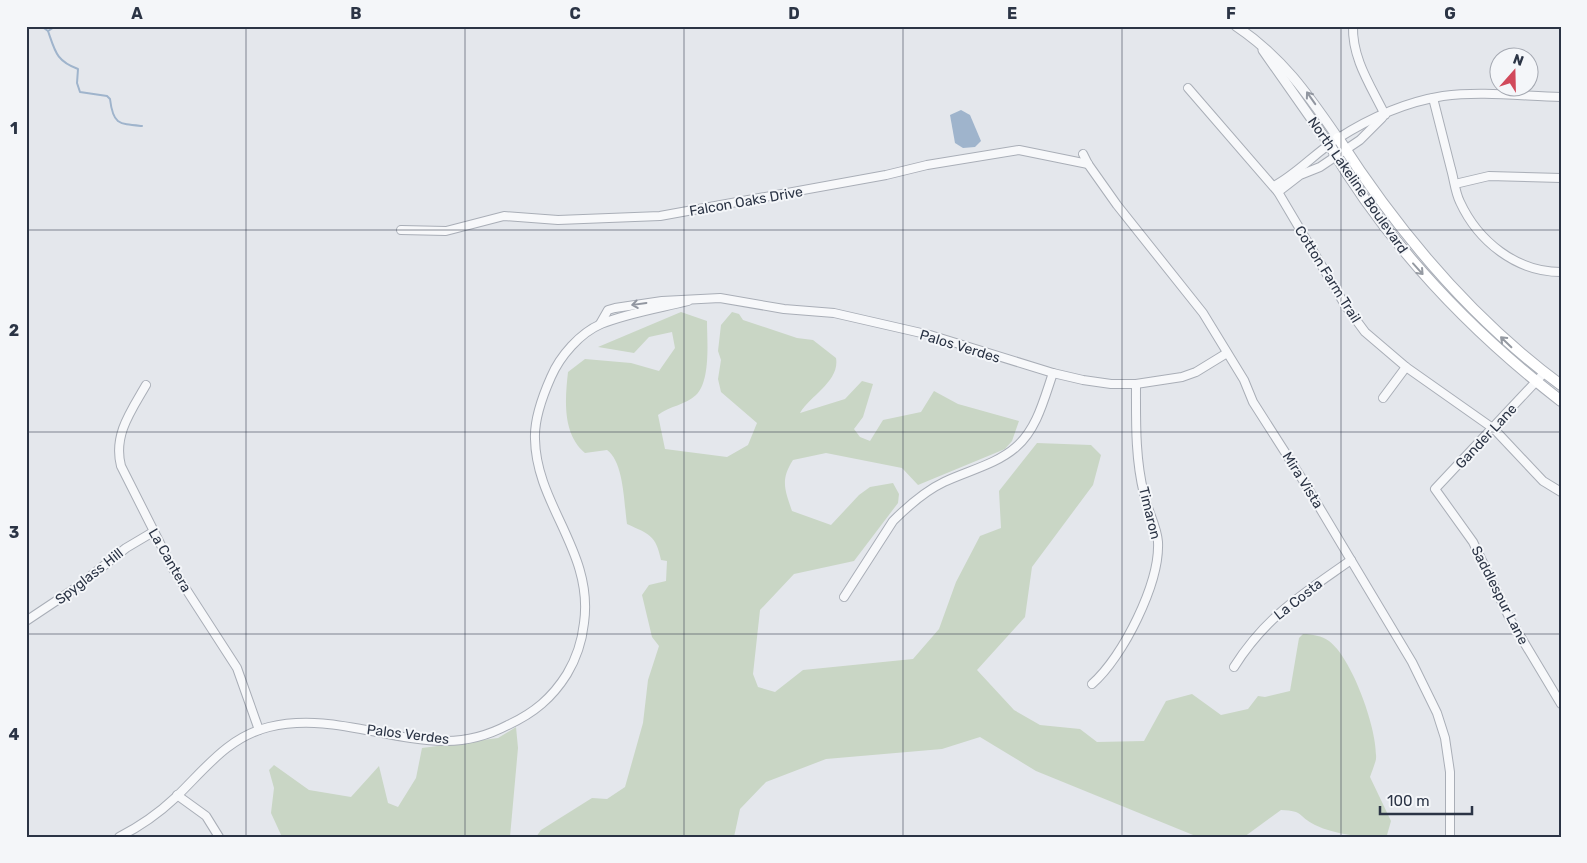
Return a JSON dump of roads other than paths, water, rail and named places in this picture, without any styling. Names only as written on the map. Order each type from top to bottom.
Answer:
[{"type":"main road","name":"North Lakeline Boulevard","points":[[1338,138],[1405,234],[1434,268],[1514,349],[1561,385]]},
{"type":"main road","name":"North Lakeline Boulevard","points":[[1329,144],[1367,203],[1412,262],[1477,331],[1561,401]]},
{"type":"street","name":"North Lakeline Boulevard","points":[[1236,26],[1256,40],[1299,82],[1338,138]]},
{"type":"street","points":[[1353,26],[1354,46],[1360,65],[1386,115]]},
{"type":"street","name":"North Lakeline Boulevard","points":[[1256,40],[1329,144]]},
{"type":"street","name":"Cotton Farm Trail","points":[[1188,88],[1276,189],[1355,319],[1375,342],[1406,367],[1494,429],[1543,481],[1561,492]]},
{"type":"street","points":[[1276,189],[1338,138],[1361,124],[1420,101],[1472,95],[1561,97]]},
{"type":"street","points":[[1433,98],[1459,200],[1471,223],[1491,246],[1515,262],[1546,272],[1561,272]]},
{"type":"street","points":[[1276,189],[1336,156],[1360,140],[1386,115]]},
{"type":"street","name":"Falcon Oaks Drive","points":[[401,230],[446,230],[504,216],[558,220],[660,216],[857,180],[927,165],[1019,150],[1088,164]]},
{"type":"street","name":"Mira Vista","points":[[1083,154],[1117,205],[1203,313],[1244,380],[1253,402],[1412,662],[1437,713],[1449,758],[1450,837]]},
{"type":"street","points":[[1455,184],[1489,176],[1561,178]]},
{"type":"street","name":"Palos Verdes","points":[[119,837],[146,822],[225,748],[242,737],[259,730],[289,724],[324,724],[430,740],[463,740],[499,730],[524,718],[550,697],[568,672],[580,644],[586,611],[586,592],[578,559],[540,469],[535,447],[536,426],[545,391],[557,364],[573,345],[600,324],[608,310],[662,301],[726,298],[784,308],[834,313],[930,335],[1053,373],[1097,383],[1136,384],[1196,372],[1227,353]]},
{"type":"street","name":"Palos Verdes","points":[[600,324],[688,301]]},
{"type":"street","points":[[1383,398],[1406,367]]},
{"type":"street","points":[[844,597],[884,534],[903,511],[941,483],[1006,455],[1017,446],[1034,424],[1053,373]]},
{"type":"street","name":"Gander Lane","points":[[1435,489],[1494,429],[1544,373]]},
{"type":"street","name":"Timaron","points":[[1092,684],[1105,673],[1138,618],[1158,554],[1158,539],[1147,507],[1141,480],[1136,436],[1136,384]]},
{"type":"street","name":"La Cantera","points":[[146,385],[129,414],[120,436],[118,450],[125,476],[173,569],[237,668],[259,730]]},
{"type":"street","name":"Saddlespur Lane","points":[[1435,489],[1473,542],[1510,619],[1561,704]]},
{"type":"street","name":"Spyglass Hill","points":[[26,621],[76,588],[126,548],[153,532]]},
{"type":"street","name":"La Costa","points":[[1234,667],[1242,653],[1284,607],[1351,560]]},
{"type":"street","points":[[177,795],[206,816],[219,837]]},
{"type":"water","points":[[961,110],[970,115],[981,141],[975,147],[963,148],[955,143],[950,115]]},
{"type":"waterway","points":[[41,26],[48,31],[56,26]]},
{"type":"waterway","points":[[48,31],[57,54],[65,62],[78,69],[77,83],[80,92],[107,96],[110,99],[113,113],[118,121],[142,126]]}]
